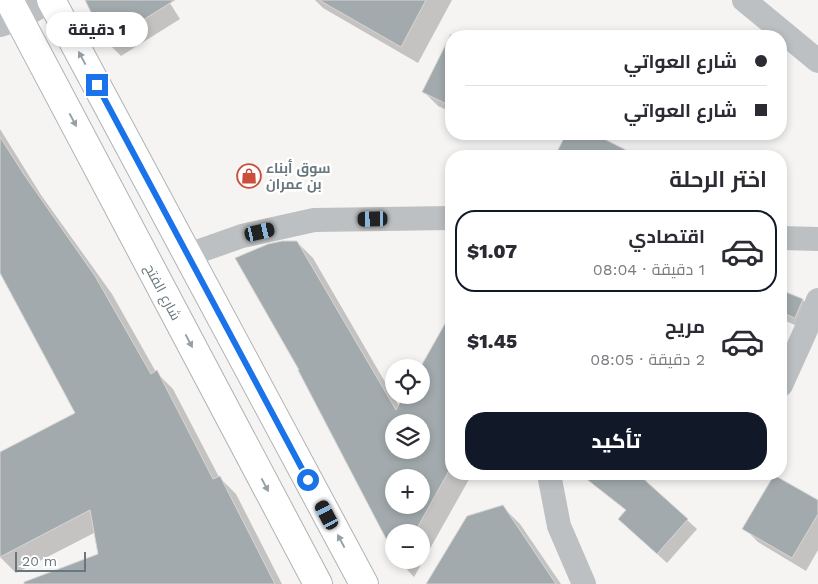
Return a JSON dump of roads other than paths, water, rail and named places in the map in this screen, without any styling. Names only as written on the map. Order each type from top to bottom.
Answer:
[{"type":"main road","points":[[51,0],[364,584]]},
{"type":"main road","name":"شارع الفتح","points":[[9,15],[318,584]]},
{"type":"street","points":[[9,15],[51,0]]},
{"type":"street","points":[[744,0],[783,30]]},
{"type":"street","points":[[787,33],[817,56]]},
{"type":"street","points":[[188,255],[242,236],[314,220],[445,218]]},
{"type":"street","points":[[787,238],[818,239]]},
{"type":"street","points":[[787,372],[806,332],[818,300]]},
{"type":"street","points":[[550,480],[559,526],[584,584]]},
{"type":"place","name":"سوق أبناء بن عمران","points":[[249,176]]}]
